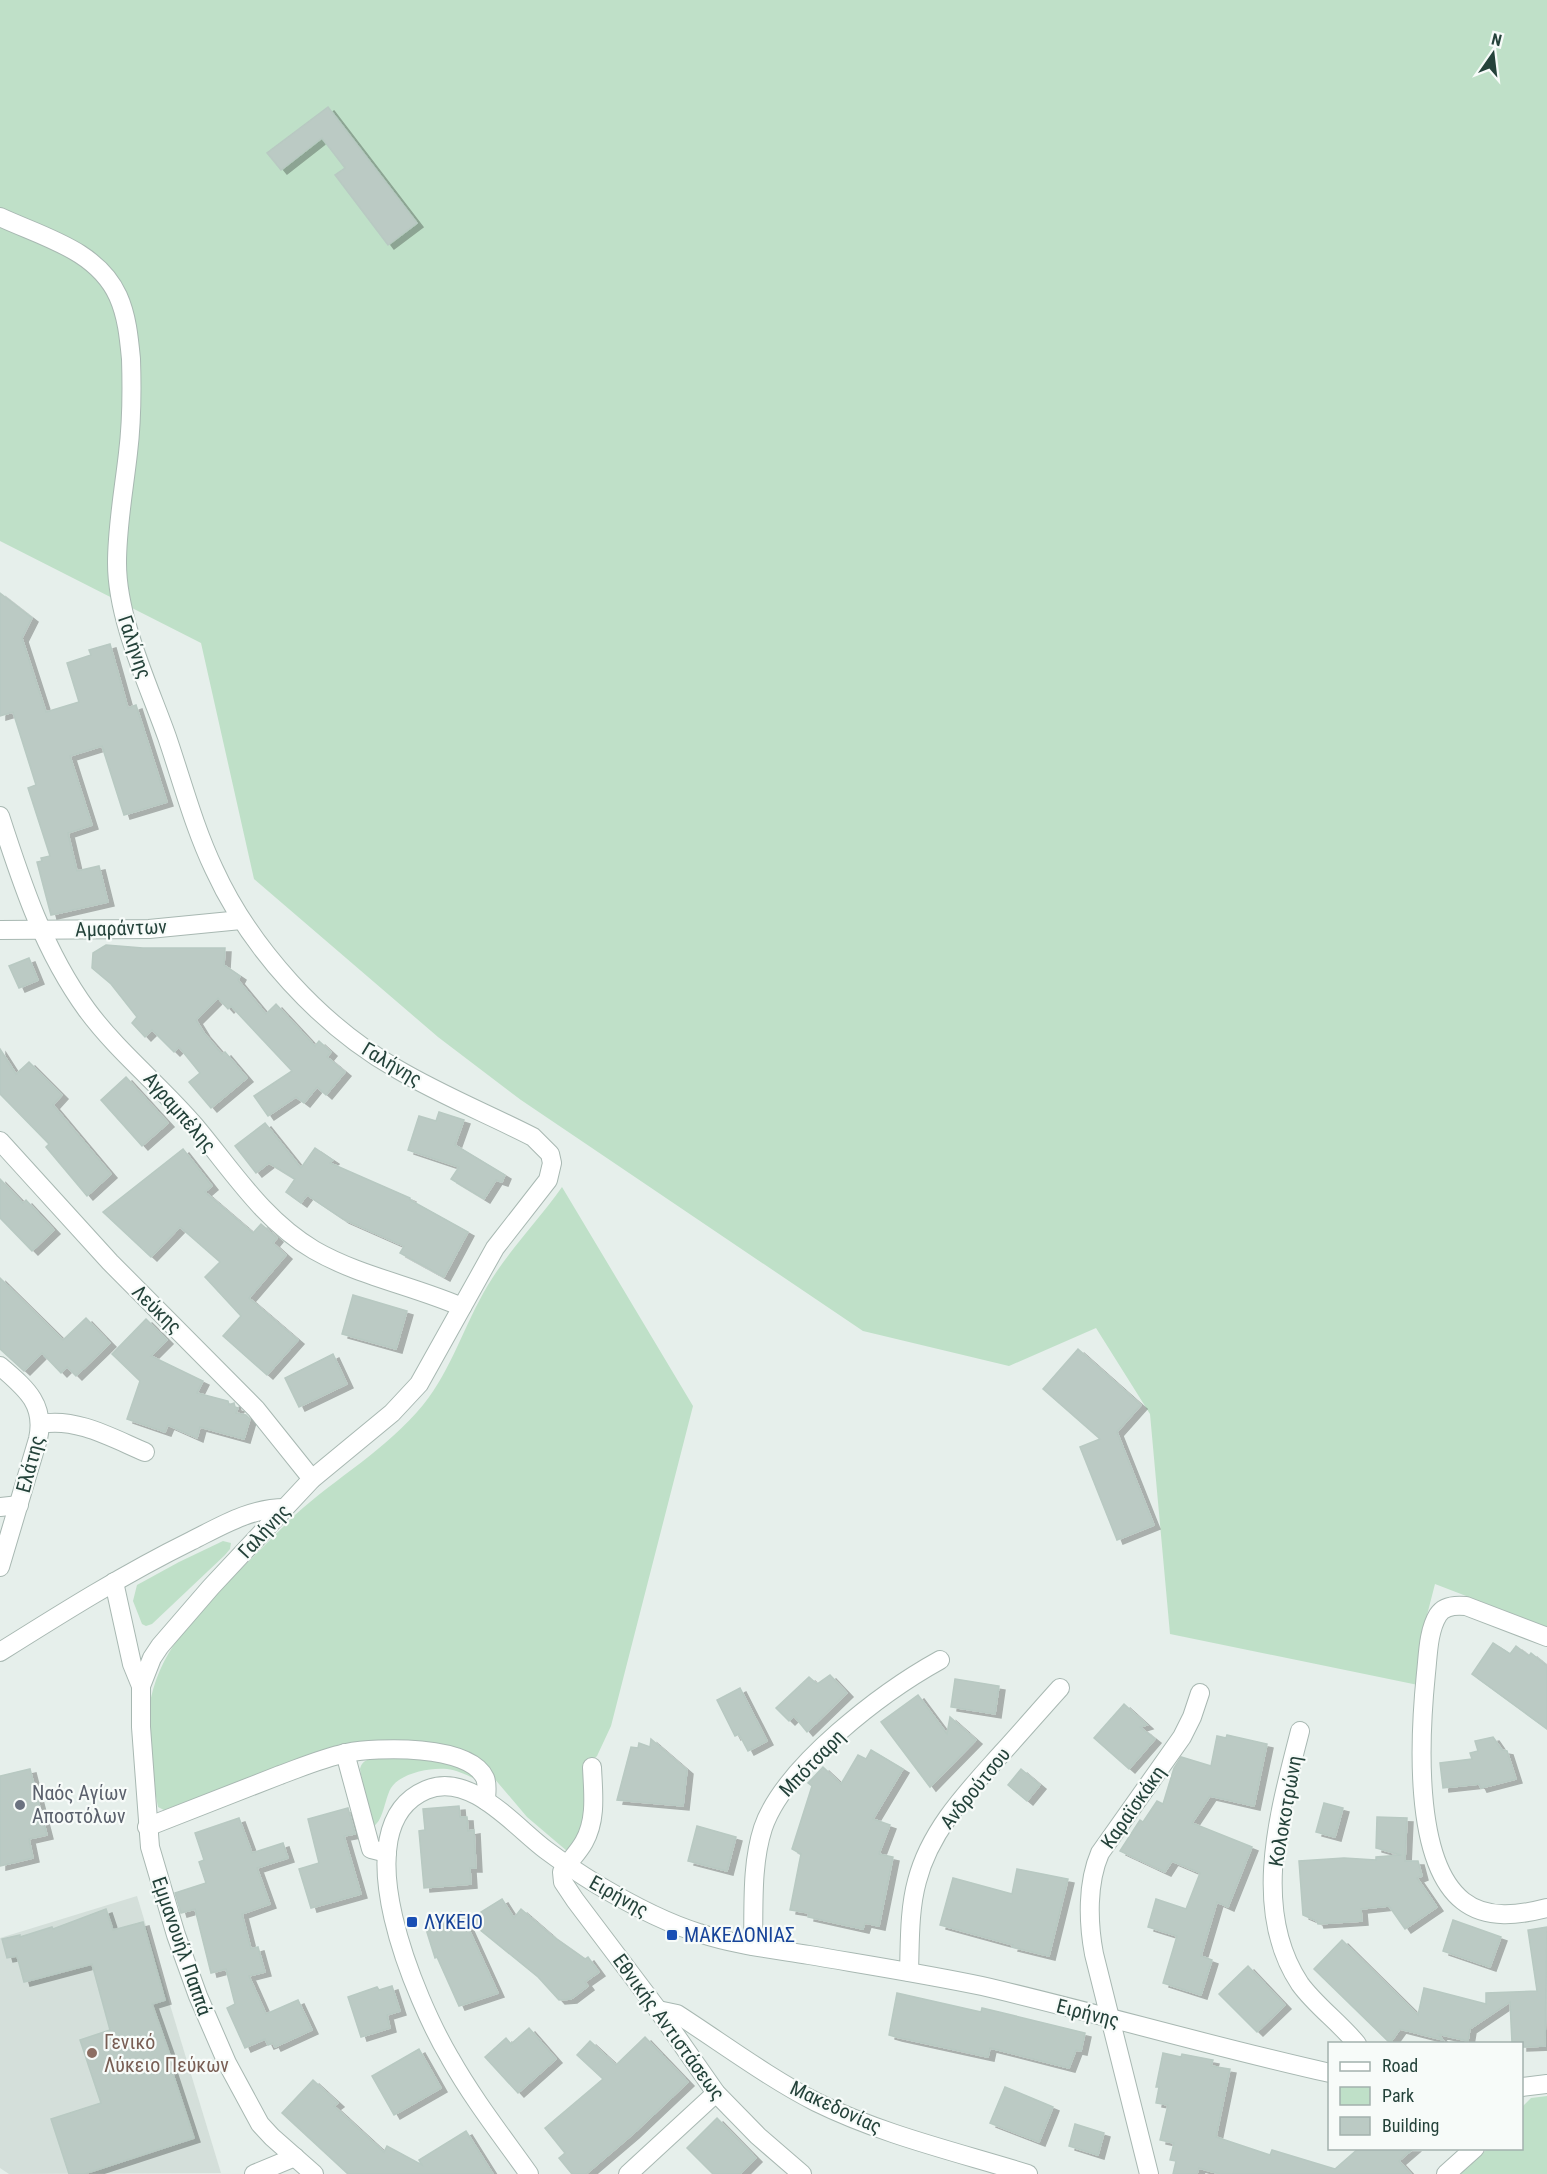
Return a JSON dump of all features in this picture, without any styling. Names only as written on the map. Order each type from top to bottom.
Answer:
[{"type":"street","name":"Γαλήνης","points":[[0,217],[77,252],[92,262],[105,274],[118,295],[126,317],[131,365],[131,420],[117,545],[119,598],[204,847],[241,920],[274,963],[324,1015],[353,1041],[410,1077],[533,1137],[549,1151],[552,1163],[546,1183],[495,1248],[430,1366],[411,1393],[380,1423],[312,1479],[173,1629],[152,1658],[141,1686],[147,1827]]},
{"type":"street","name":"Αγραμπέλης","points":[[0,816],[40,930],[79,997],[95,1020],[172,1100],[238,1182],[283,1227],[303,1243],[330,1258],[462,1307]]},
{"type":"street","name":"Αμαράντων","points":[[0,930],[149,929],[241,920]]},
{"type":"street","name":"Λεύκης","points":[[0,1141],[117,1269],[256,1409],[312,1479]]},
{"type":"street","name":"Ελάτης","points":[[0,1366],[28,1391],[37,1406],[41,1424],[0,1567]]},
{"type":"street","points":[[41,1424],[55,1421],[66,1423],[94,1431],[145,1452]]},
{"type":"street","points":[[0,1507],[19,1505]]},
{"type":"street","points":[[0,1652],[114,1582],[173,1550],[241,1516],[265,1509],[285,1508]]},
{"type":"street","points":[[114,1582],[132,1664],[141,1686]]},
{"type":"street","points":[[1547,1637],[1476,1609],[1462,1606],[1447,1607],[1436,1618],[1432,1632],[1422,1723],[1423,1789],[1429,1831],[1434,1855],[1452,1889],[1463,1901],[1485,1911],[1510,1915],[1547,1908]]},
{"type":"street","name":"Μπότσαρη","points":[[753,1946],[758,1852],[766,1820],[778,1797],[814,1756],[872,1704],[940,1660]]},
{"type":"street","name":"Ανδρούτσου","points":[[909,1972],[914,1892],[928,1852],[960,1800],[1060,1688]]},
{"type":"street","name":"Καραϊσκάκη","points":[[1149,2174],[1090,1933],[1090,1906],[1096,1864],[1109,1838],[1186,1731],[1200,1693]]},
{"type":"street","name":"Κολοκοτρώνη","points":[[1300,1731],[1276,1843],[1273,1886],[1276,1919],[1284,1952],[1299,1981],[1308,1994],[1356,2042]]},
{"type":"street","points":[[147,1827],[269,1779],[345,1753],[403,1750],[435,1752],[452,1756],[470,1763],[481,1772],[486,1781],[486,1801]]},
{"type":"street","points":[[345,1753],[371,1849],[387,1853]]},
{"type":"street","points":[[567,1865],[581,1847],[591,1826],[592,1767]]},
{"type":"street","name":"Ειρήνης","points":[[529,2174],[455,2068],[424,2006],[393,1918],[386,1879],[387,1853],[391,1833],[399,1814],[416,1796],[432,1788],[458,1788],[486,1801],[546,1850],[623,1899],[667,1921],[714,1938],[984,1987],[1328,2073]]},
{"type":"street","name":"Εμμανουήλ Παππά","points":[[147,1827],[154,1864],[203,2009],[227,2063],[260,2124],[315,2174]]},
{"type":"street","name":"Εθνικής Αντιστάσεως","points":[[567,1865],[561,1874],[567,1888],[658,2010],[716,2093],[758,2136],[802,2174]]},
{"type":"street","name":"Μακεδονίας","points":[[658,2010],[677,2014],[789,2086],[833,2110],[912,2139],[1028,2174]]},
{"type":"street","points":[[1523,2087],[1547,2084]]},
{"type":"street","points":[[628,2174],[716,2093]]},
{"type":"street","points":[[1446,2174],[1473,2150]]},
{"type":"street","points":[[254,2174],[295,2157]]},
{"type":"shaded area","name":"Γενικό Λύκειο Πεύκων","points":[[137,1896],[221,2173],[9,2174],[0,2168],[0,1938]]},
{"type":"green space","points":[[0,0],[1547,0],[1547,1627],[1435,1584],[1426,1619],[1418,1685],[1170,1634],[1150,1414],[1096,1328],[1009,1366],[863,1331],[521,1100],[438,1037],[254,879],[201,643],[0,541]]},
{"type":"green space","points":[[562,1187],[693,1406],[611,1726],[597,1756],[589,1764],[582,1837],[567,1851],[527,1817],[482,1764],[438,1745],[341,1744],[164,1810],[158,1807],[149,1753],[148,1720],[156,1679],[174,1645],[212,1599],[295,1515],[377,1450],[423,1405],[442,1377],[488,1285]]},
{"type":"green space","points":[[223,1541],[231,1543],[225,1555],[152,1624],[146,1626],[142,1624],[133,1601],[137,1585]]},
{"type":"green space","points":[[384,1758],[440,1760],[472,1772],[473,1778],[454,1770],[440,1769],[425,1770],[401,1778],[391,1788],[379,1821],[371,1828],[360,1769],[366,1761]]},
{"type":"green space","points":[[1547,2096],[1547,2174],[1460,2174],[1486,2150],[1523,2150],[1523,2106],[1531,2098]]},
{"type":"building","points":[[328,107],[417,223],[388,245],[335,175],[345,168],[322,138],[281,170],[267,153]]},
{"type":"building","points":[[0,593],[32,618],[22,638],[46,712],[79,702],[67,663],[91,655],[89,650],[110,644],[128,708],[136,705],[167,802],[124,815],[102,746],[70,756],[92,825],[68,833],[77,871],[99,866],[108,902],[51,915],[37,862],[42,861],[41,858],[50,856],[28,788],[36,785],[13,712],[0,716]]},
{"type":"building","points":[[106,945],[143,948],[225,948],[224,965],[240,976],[238,980],[266,1014],[276,1004],[315,1046],[319,1041],[331,1052],[327,1057],[345,1072],[326,1095],[317,1087],[304,1103],[296,1097],[268,1116],[254,1096],[292,1071],[231,1006],[228,1009],[218,998],[196,1020],[222,1054],[225,1052],[247,1078],[211,1108],[189,1082],[200,1073],[179,1047],[174,1052],[152,1030],[145,1037],[132,1023],[137,1017],[111,984],[92,968],[93,953]]},
{"type":"building","points":[[29,958],[38,980],[19,988],[9,966]]},
{"type":"building","points":[[0,1049],[16,1074],[29,1062],[62,1095],[53,1105],[111,1174],[87,1196],[46,1147],[49,1144],[0,1094]]},
{"type":"building","points":[[126,1077],[168,1123],[142,1146],[101,1100]]},
{"type":"building","points":[[439,1112],[464,1120],[455,1145],[505,1175],[502,1182],[496,1180],[484,1199],[451,1179],[459,1167],[408,1150],[419,1116],[436,1121]]},
{"type":"building","points":[[265,1123],[301,1168],[315,1148],[333,1160],[330,1163],[410,1198],[468,1232],[444,1277],[400,1253],[404,1246],[343,1219],[307,1195],[301,1203],[286,1192],[295,1179],[269,1163],[256,1173],[235,1146]]},
{"type":"building","points":[[183,1149],[212,1186],[205,1192],[253,1233],[261,1224],[277,1238],[273,1243],[286,1255],[249,1298],[298,1340],[267,1375],[223,1336],[241,1316],[205,1277],[220,1262],[180,1227],[151,1257],[103,1212]]},
{"type":"building","points":[[0,1179],[23,1203],[26,1200],[54,1230],[32,1251],[0,1218]]},
{"type":"building","points":[[0,1278],[63,1340],[86,1318],[110,1343],[76,1376],[67,1367],[61,1373],[42,1353],[24,1371],[0,1349]]},
{"type":"building","points":[[353,1295],[407,1311],[396,1349],[342,1334]]},
{"type":"building","points":[[146,1319],[167,1340],[151,1356],[203,1381],[197,1393],[228,1401],[229,1405],[234,1403],[238,1408],[236,1413],[246,1415],[250,1419],[244,1439],[200,1427],[197,1438],[168,1425],[165,1432],[127,1419],[140,1381],[112,1354]]},
{"type":"building","points":[[1078,1349],[1141,1405],[1117,1432],[1154,1525],[1117,1540],[1080,1447],[1100,1439],[1043,1389]]},
{"type":"building","points":[[333,1354],[347,1384],[299,1407],[285,1378]]},
{"type":"building","points":[[1493,1643],[1510,1654],[1516,1646],[1529,1656],[1531,1653],[1547,1666],[1547,1729],[1472,1674]]},
{"type":"building","points":[[830,1675],[847,1693],[807,1732],[794,1716],[789,1721],[776,1708],[809,1677],[817,1684]]},
{"type":"building","points":[[955,1679],[999,1686],[995,1714],[951,1707]]},
{"type":"building","points":[[740,1688],[767,1741],[748,1751],[739,1734],[735,1736],[717,1700]]},
{"type":"building","points":[[918,1695],[947,1734],[950,1717],[976,1740],[930,1787],[881,1722]]},
{"type":"building","points":[[1124,1704],[1147,1725],[1140,1727],[1155,1739],[1129,1769],[1094,1738]]},
{"type":"building","points":[[1227,1735],[1267,1744],[1254,1806],[1210,1796],[1192,1823],[1252,1847],[1228,1907],[1217,1902],[1201,1956],[1212,1960],[1201,1995],[1163,1983],[1177,1936],[1148,1927],[1156,1899],[1186,1909],[1200,1873],[1172,1861],[1165,1872],[1120,1851],[1140,1820],[1143,1822],[1157,1801],[1163,1804],[1174,1768],[1181,1757],[1211,1766],[1217,1736],[1226,1738]]},
{"type":"building","points":[[1493,1737],[1502,1750],[1507,1751],[1516,1779],[1481,1788],[1479,1784],[1443,1788],[1440,1763],[1472,1759],[1470,1753],[1478,1751],[1475,1741]]},
{"type":"building","points":[[651,1739],[687,1770],[683,1806],[617,1800],[631,1747],[638,1748],[639,1743],[650,1747]]},
{"type":"building","points":[[871,1750],[903,1769],[873,1819],[890,1825],[879,1854],[893,1857],[879,1926],[865,1923],[863,1929],[808,1917],[809,1913],[790,1910],[801,1854],[792,1849],[812,1786],[808,1783],[823,1767],[841,1784],[858,1755],[866,1759]]},
{"type":"building","name":"Ναός Αγίων Αποστόλων","points":[[30,1769],[47,1835],[29,1839],[33,1858],[0,1866],[0,1776]]},
{"type":"building","points":[[1021,1769],[1040,1785],[1027,1801],[1008,1785]]},
{"type":"building","points":[[1324,1803],[1343,1808],[1335,1837],[1316,1832]]},
{"type":"building","points":[[459,1806],[460,1817],[467,1817],[468,1831],[474,1830],[476,1868],[470,1868],[471,1884],[424,1888],[419,1831],[425,1830],[423,1809]]},
{"type":"building","points":[[348,1808],[355,1834],[344,1836],[361,1894],[311,1908],[299,1869],[319,1863],[308,1819]]},
{"type":"building","points":[[1377,1817],[1407,1818],[1405,1861],[1418,1861],[1422,1876],[1417,1878],[1437,1907],[1405,1929],[1389,1906],[1361,1909],[1362,1921],[1318,1924],[1317,1921],[1303,1915],[1299,1861],[1344,1858],[1376,1860],[1376,1857],[1401,1855],[1376,1848]]},
{"type":"building","points":[[239,1818],[252,1853],[283,1843],[288,1858],[257,1868],[270,1904],[242,1914],[251,1949],[258,1947],[265,1972],[249,1976],[266,2014],[298,2000],[312,2030],[275,2047],[273,2043],[268,2045],[265,2039],[245,2048],[227,2008],[235,2004],[226,1969],[211,1973],[195,1909],[181,1913],[175,1893],[206,1883],[199,1862],[204,1860],[195,1833]]},
{"type":"building","points":[[697,1826],[736,1837],[727,1871],[688,1861]]},
{"type":"building","points":[[1017,1869],[1068,1879],[1049,1956],[940,1925],[953,1878],[1012,1894]]},
{"type":"building","points":[[502,1899],[514,1918],[521,1909],[551,1935],[585,1959],[588,1957],[599,1972],[585,1982],[588,1986],[571,1999],[559,2000],[538,1977],[468,1920]]},
{"type":"building","points":[[106,1909],[113,1930],[143,1922],[165,2000],[152,2004],[172,2061],[169,2062],[194,2138],[84,2174],[69,2174],[51,2119],[101,2103],[80,2040],[110,2030],[92,1964],[24,1982],[17,1956],[7,1958],[2,1939],[20,1935],[20,1937],[52,1927],[53,1929]]},
{"type":"building","points":[[461,1912],[498,1993],[459,2006],[437,1957],[435,1958],[425,1926]]},
{"type":"building","points":[[1453,1920],[1501,1937],[1490,1967],[1443,1951]]},
{"type":"building","points":[[1547,1927],[1545,2046],[1523,2047],[1523,2042],[1512,2042],[1510,2002],[1470,2029],[1468,2041],[1438,2034],[1443,2040],[1400,2029],[1389,2042],[1314,1969],[1342,1940],[1418,2015],[1424,1988],[1486,2004],[1486,1993],[1537,1991],[1528,1930]]},
{"type":"building","points":[[1248,1966],[1285,2005],[1257,2032],[1219,1994]]},
{"type":"building","points":[[392,1986],[400,2011],[387,2015],[390,2028],[361,2037],[348,1997],[377,1987],[379,1990]]},
{"type":"building","points":[[897,1993],[981,2012],[982,2008],[1085,2033],[1081,2051],[1076,2050],[1069,2068],[990,2048],[988,2057],[889,2035]]},
{"type":"building","points":[[529,2028],[556,2059],[518,2093],[485,2057],[506,2038],[511,2044]]},
{"type":"building","points":[[645,2037],[688,2082],[586,2174],[572,2174],[559,2158],[565,2153],[545,2128],[603,2079],[577,2055],[590,2041],[616,2065]]},
{"type":"building","points":[[419,2049],[441,2088],[394,2115],[372,2076]]},
{"type":"building","points":[[1163,2053],[1213,2060],[1211,2066],[1230,2069],[1216,2137],[1270,2155],[1272,2150],[1335,2169],[1357,2150],[1412,2150],[1399,2161],[1411,2174],[1220,2174],[1199,2168],[1197,2174],[1173,2174],[1176,2161],[1170,2160],[1174,2143],[1160,2140],[1168,2105],[1156,2103],[1159,2087],[1156,2087]]},
{"type":"building","points":[[313,2080],[338,2103],[334,2106],[384,2152],[387,2146],[422,2165],[419,2160],[466,2131],[493,2174],[348,2174],[282,2113]]},
{"type":"building","points":[[1005,2087],[1053,2107],[1039,2142],[990,2123]]},
{"type":"building","points":[[717,2118],[756,2158],[740,2174],[713,2174],[687,2148]]},
{"type":"building","points":[[1075,2124],[1104,2133],[1098,2155],[1069,2146]]},
{"type":"place","name":"Ναός Αγίων Αποστόλων","points":[[20,1805]]},
{"type":"place","name":"ΛΥΚΕΙΟ","points":[[412,1922]]},
{"type":"place","name":"ΜΑΚΕΔΟΝΙΑΣ","points":[[672,1935]]},
{"type":"place","name":"Γενικό Λύκειο Πεύκων","points":[[92,2053]]}]
